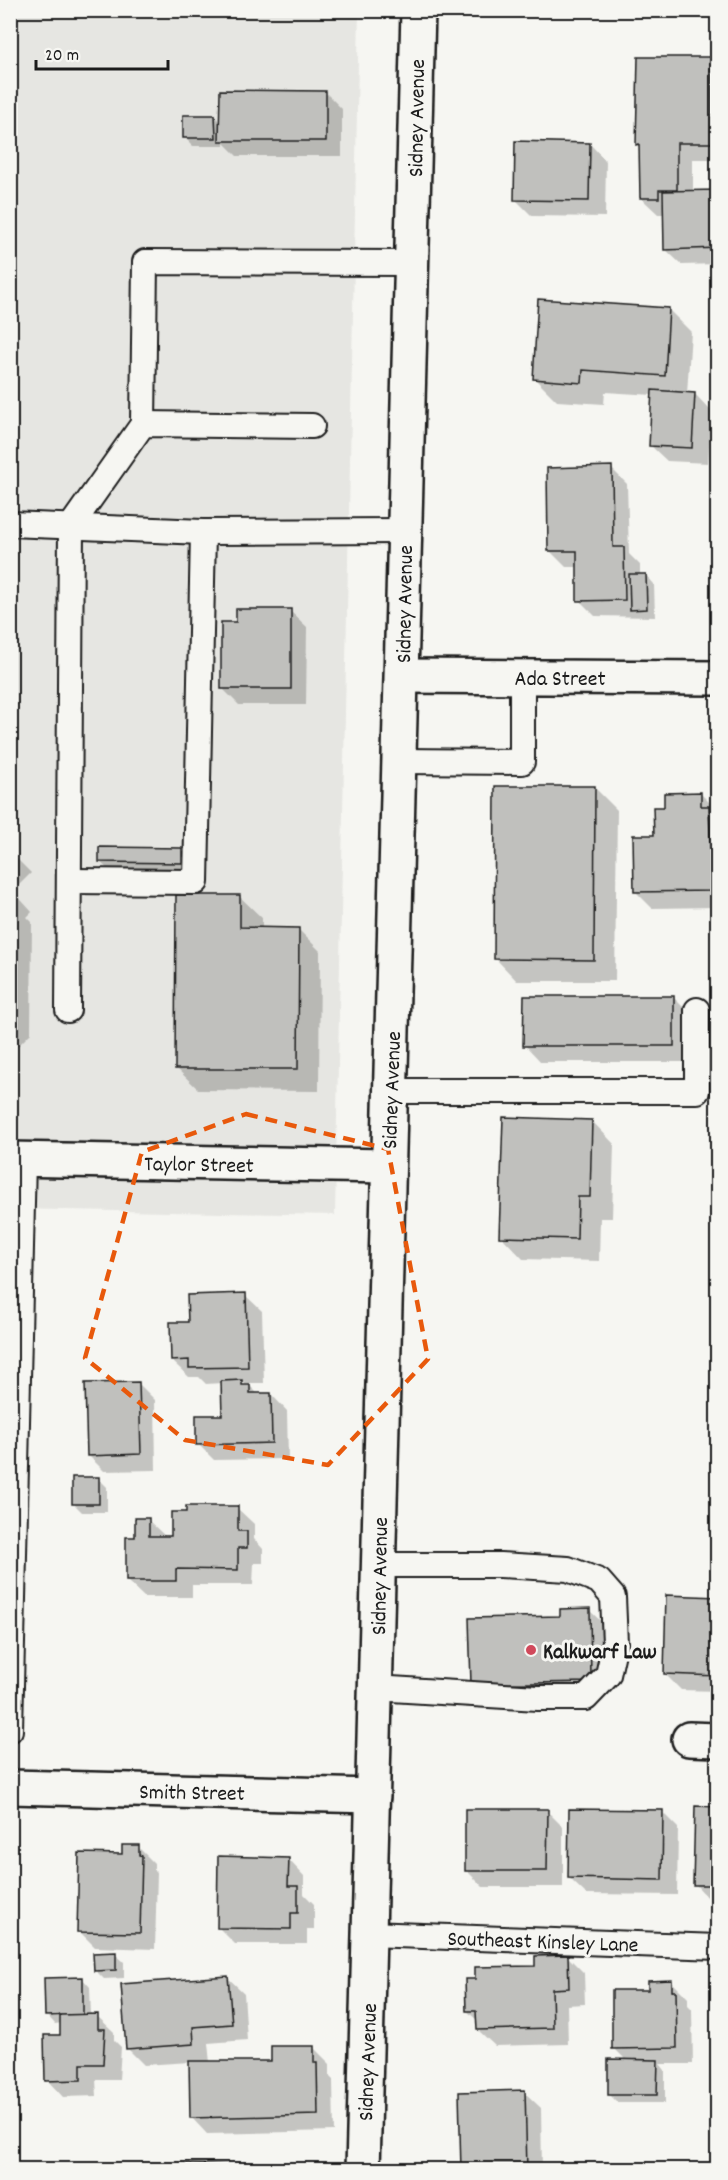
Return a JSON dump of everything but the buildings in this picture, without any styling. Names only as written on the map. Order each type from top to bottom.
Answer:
[{"type":"main road","name":"Sidney Avenue","points":[[363,2169],[418,10]]},
{"type":"main road","name":"Ada Street","points":[[402,676],[717,678]]},
{"type":"main road","name":"Taylor Street","points":[[17,1159],[388,1166]]},
{"type":"main road","name":"Smith Street","points":[[10,1787],[373,1796]]},
{"type":"lane","points":[[68,1010],[71,526],[142,424],[146,262],[412,264]]},
{"type":"lane","points":[[142,424],[312,426]]},
{"type":"lane","points":[[10,524],[203,532],[404,531]]},
{"type":"lane","points":[[69,881],[196,882],[203,532]]},
{"type":"lane","points":[[399,761],[522,762],[522,677]]},
{"type":"lane","points":[[390,1091],[697,1091],[697,1010]]},
{"type":"lane","points":[[10,1730],[17,1159]]},
{"type":"lane","points":[[375,1688],[538,1698],[586,1698],[608,1675],[615,1644],[613,1597],[599,1581],[568,1569],[500,1564],[378,1564]]},
{"type":"lane","name":"Southeast Kinsley Lane","points":[[369,1934],[717,1947]]},
{"type":"highlighted area","points":[[246,1114],[388,1149],[428,1359],[328,1465],[185,1440],[85,1358],[142,1152]]},
{"type":"shaded area","points":[[11,11],[359,11],[335,1215],[11,1209]]},
{"type":"place","name":"Kalkwarf Law","points":[[531,1650]]}]
